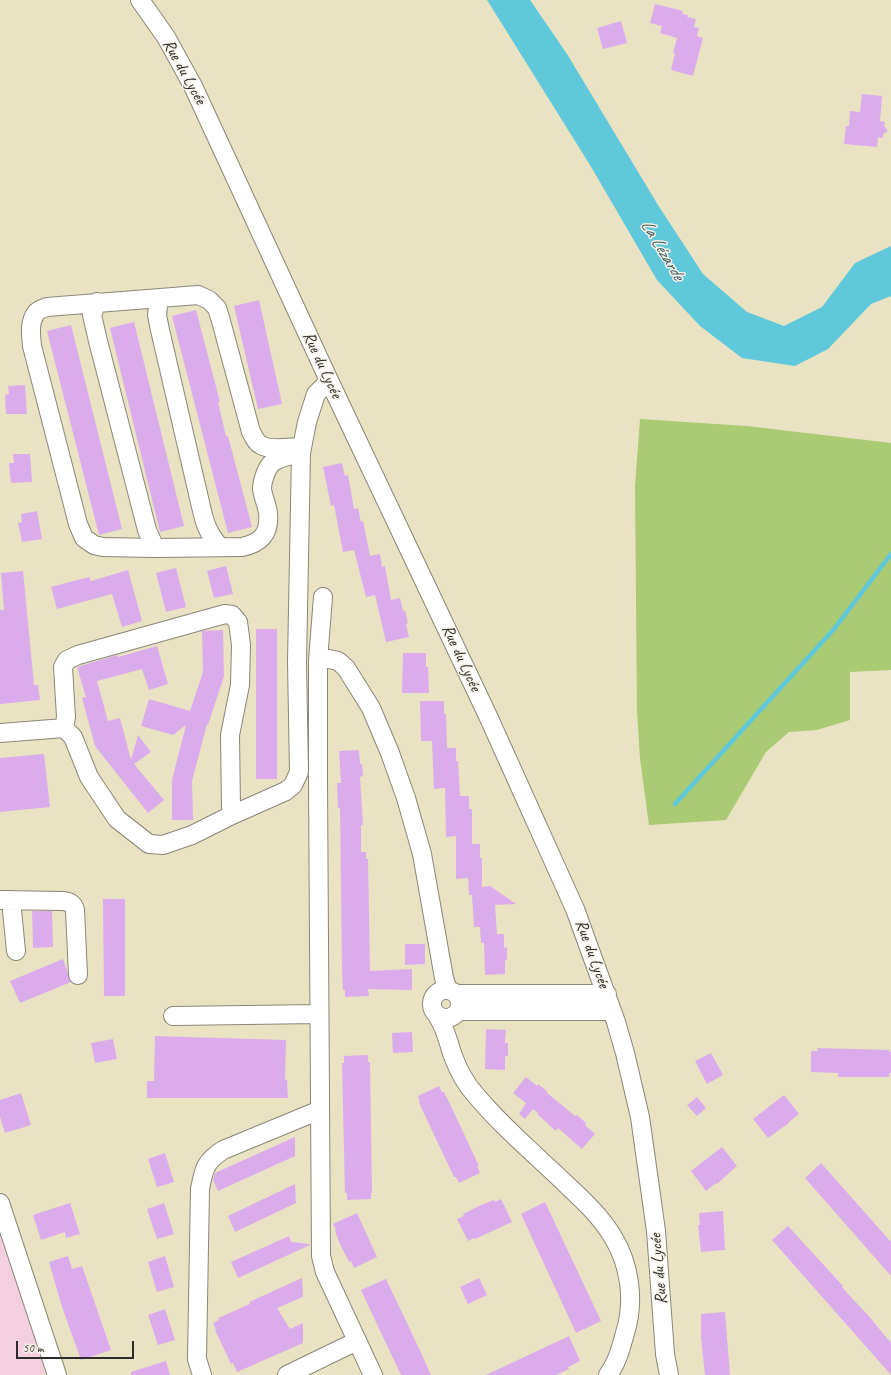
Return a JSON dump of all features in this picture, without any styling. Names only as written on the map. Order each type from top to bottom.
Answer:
[{"type":"street","name":"Rue du Lycée","points":[[140,0],[166,37],[194,86],[329,381],[492,723],[575,909],[610,1002],[626,1053],[640,1117],[656,1231],[665,1354],[669,1375]]},
{"type":"street","points":[[198,295],[209,300],[217,308],[251,432],[260,445],[268,448],[302,450],[270,465],[262,488],[268,513],[267,528],[262,538],[253,544],[220,547],[155,548],[103,547],[94,545],[84,538],[78,524],[32,346],[32,320],[36,312],[47,307],[97,302],[198,295]]},
{"type":"street","points":[[159,298],[157,315],[160,330],[205,524],[210,536],[220,547]]},
{"type":"street","points":[[97,302],[92,315],[98,341],[147,530],[155,548]]},
{"type":"street","points":[[0,733],[64,728],[73,737],[89,777],[117,819],[150,844],[163,845],[192,835],[286,790],[293,785],[299,772],[297,662],[302,450],[307,422],[316,394],[329,381]]},
{"type":"street","points":[[323,597],[318,660],[321,1256],[325,1272],[373,1375]]},
{"type":"street","points":[[64,728],[66,717],[62,668],[67,660],[78,655],[225,614],[232,615],[238,622],[241,645],[240,685],[230,735],[232,815]]},
{"type":"street","points":[[318,660],[329,659],[338,661],[346,668],[358,685],[371,708],[390,753],[406,798],[422,854],[449,1003],[444,1025],[461,1074],[472,1092],[516,1138],[586,1203],[602,1220],[618,1248],[628,1276],[630,1289],[629,1322],[614,1367],[608,1375]]},
{"type":"street","points":[[16,950],[6,900],[70,902],[75,910],[78,975]]},
{"type":"street","points":[[449,1003],[610,1002]]},
{"type":"street","points":[[173,1016],[319,1014]]},
{"type":"street","points":[[202,1375],[197,1359],[200,1189],[203,1173],[211,1158],[223,1150],[320,1110]]},
{"type":"street","points":[[0,1203],[57,1375]]},
{"type":"street","points":[[287,1375],[357,1341]]},
{"type":"street","name":"Rue du Lycée","points":[[660,1375],[665,1354]]},
{"type":"shaded area","points":[[0,1220],[49,1372],[38,1375],[0,1375]]},
{"type":"green space","points":[[640,419],[747,426],[891,443],[891,670],[850,672],[850,720],[817,730],[789,732],[766,752],[726,820],[649,825],[640,759],[637,712],[635,486]]},
{"type":"water","name":"La Lézarde","points":[[487,0],[530,0],[567,54],[658,205],[703,274],[747,312],[784,326],[822,307],[855,263],[891,246],[891,296],[871,304],[828,349],[795,366],[742,358],[700,326],[657,280],[590,165]]},
{"type":"building","points":[[655,4],[683,11],[682,14],[696,19],[694,27],[699,28],[697,36],[703,38],[693,76],[671,70],[677,38],[660,33],[662,26],[650,23]]},
{"type":"building","points":[[621,21],[627,43],[603,49],[597,28]]},
{"type":"building","points":[[862,94],[882,96],[880,121],[885,122],[884,126],[888,131],[883,134],[883,138],[878,137],[877,147],[844,144],[846,126],[849,126],[850,111],[860,112]]},
{"type":"building","points":[[259,300],[282,404],[258,409],[234,306]]},
{"type":"building","points":[[196,310],[220,402],[218,402],[226,436],[228,436],[252,527],[228,533],[172,316]]},
{"type":"building","points":[[134,322],[184,526],[160,532],[110,328]]},
{"type":"building","points":[[71,325],[122,529],[99,535],[47,331]]},
{"type":"building","points":[[25,385],[27,414],[6,414],[5,395],[9,394],[8,386]]},
{"type":"building","points":[[13,454],[30,454],[32,482],[11,483],[9,463],[14,463]]},
{"type":"building","points":[[342,463],[345,476],[348,475],[354,509],[358,508],[361,522],[363,521],[370,556],[380,554],[382,567],[385,566],[391,600],[400,598],[403,611],[405,611],[409,637],[386,642],[375,595],[366,597],[354,550],[343,552],[334,505],[331,506],[323,467]]},
{"type":"building","points":[[37,511],[42,539],[22,542],[18,523],[22,522],[21,514]]},
{"type":"building","points":[[226,566],[233,594],[214,598],[207,571]]},
{"type":"building","points":[[176,568],[186,607],[166,612],[156,573]]},
{"type":"building","points":[[128,570],[142,621],[122,627],[112,594],[57,609],[51,587],[89,577],[91,581]]},
{"type":"building","points":[[23,571],[34,685],[38,685],[40,700],[0,704],[0,610],[4,610],[1,573]]},
{"type":"building","points":[[256,629],[277,629],[277,779],[256,779]]},
{"type":"building","points":[[223,630],[224,676],[208,725],[207,724],[192,781],[193,820],[172,820],[172,780],[186,725],[173,735],[141,726],[149,699],[190,711],[203,672],[202,631]]},
{"type":"building","points":[[157,646],[168,684],[149,690],[142,669],[97,681],[108,721],[120,718],[131,760],[138,735],[151,752],[134,764],[164,800],[148,813],[95,746],[82,698],[86,697],[77,667],[117,655],[118,657]]},
{"type":"building","points":[[403,653],[426,653],[429,693],[402,693]]},
{"type":"building","points":[[420,701],[444,701],[447,748],[456,748],[460,796],[469,796],[469,809],[472,809],[472,844],[480,844],[480,858],[482,858],[482,887],[490,886],[516,904],[495,905],[497,934],[504,934],[504,948],[507,947],[505,974],[485,975],[484,943],[481,943],[480,927],[474,927],[472,895],[469,895],[468,878],[456,879],[456,836],[446,837],[445,788],[434,789],[432,741],[421,741]]},
{"type":"building","points":[[359,750],[363,776],[360,777],[363,825],[361,825],[361,852],[366,852],[366,859],[368,859],[370,971],[412,969],[412,990],[368,989],[369,996],[345,997],[342,971],[340,808],[338,808],[337,783],[341,783],[339,751]]},
{"type":"building","points":[[44,754],[50,807],[0,812],[0,758]]},
{"type":"building","points":[[103,899],[125,899],[125,996],[104,996]]},
{"type":"building","points":[[32,911],[52,911],[53,947],[33,948]]},
{"type":"building","points":[[405,944],[425,944],[425,964],[405,965]]},
{"type":"building","points":[[63,959],[71,982],[20,1003],[10,981]]},
{"type":"building","points":[[486,1029],[506,1030],[505,1043],[508,1043],[508,1056],[505,1056],[505,1070],[485,1069]]},
{"type":"building","points":[[412,1032],[413,1052],[393,1053],[392,1033]]},
{"type":"building","points":[[155,1036],[286,1040],[285,1080],[287,1080],[288,1098],[147,1098],[147,1081],[154,1081]]},
{"type":"building","points":[[113,1039],[117,1059],[95,1063],[91,1043]]},
{"type":"building","points":[[817,1048],[890,1050],[891,1073],[889,1073],[889,1077],[838,1077],[838,1073],[811,1072],[811,1051],[818,1051]]},
{"type":"building","points":[[711,1053],[723,1075],[707,1084],[695,1061]]},
{"type":"building","points":[[368,1055],[368,1062],[370,1062],[372,1193],[371,1199],[347,1200],[347,1193],[345,1193],[342,1063],[344,1063],[344,1056]]},
{"type":"building","points":[[526,1077],[537,1086],[538,1084],[575,1116],[577,1115],[595,1134],[582,1149],[558,1128],[556,1131],[533,1109],[525,1119],[519,1114],[526,1103],[513,1093]]},
{"type":"building","points":[[439,1086],[450,1104],[479,1166],[477,1166],[480,1173],[459,1183],[456,1177],[454,1177],[419,1103],[418,1096]]},
{"type":"building","points":[[21,1093],[31,1125],[5,1133],[0,1117],[0,1100]]},
{"type":"building","points":[[784,1095],[799,1114],[768,1138],[753,1119]]},
{"type":"building","points":[[697,1097],[706,1108],[697,1116],[687,1105]]},
{"type":"building","points":[[295,1137],[295,1156],[218,1191],[213,1180],[215,1173]]},
{"type":"building","points":[[722,1147],[737,1166],[717,1184],[716,1183],[706,1191],[691,1171]]},
{"type":"building","points":[[165,1153],[174,1182],[157,1187],[148,1159]]},
{"type":"building","points":[[821,1163],[891,1242],[891,1276],[805,1178]]},
{"type":"building","points":[[295,1184],[296,1203],[235,1232],[228,1216]]},
{"type":"building","points":[[501,1199],[512,1222],[468,1241],[457,1219],[464,1216],[463,1214],[481,1205]]},
{"type":"building","points":[[545,1202],[601,1321],[576,1333],[521,1214]]},
{"type":"building","points":[[70,1203],[80,1234],[66,1238],[65,1232],[41,1240],[33,1215]]},
{"type":"building","points":[[164,1203],[174,1234],[157,1239],[147,1209]]},
{"type":"building","points":[[723,1211],[725,1250],[701,1252],[698,1225],[700,1225],[699,1213]]},
{"type":"building","points":[[357,1213],[377,1257],[354,1268],[351,1261],[349,1262],[340,1244],[333,1224]]},
{"type":"building","points":[[788,1226],[843,1286],[842,1287],[891,1343],[891,1375],[772,1240]]},
{"type":"building","points":[[289,1236],[291,1242],[310,1245],[238,1278],[231,1262]]},
{"type":"building","points":[[68,1256],[72,1269],[82,1266],[111,1350],[81,1360],[62,1307],[49,1262]]},
{"type":"building","points":[[165,1256],[174,1287],[157,1292],[148,1262]]},
{"type":"building","points":[[302,1278],[303,1297],[277,1308],[290,1329],[303,1323],[303,1343],[237,1372],[233,1363],[231,1364],[213,1323],[219,1320],[218,1318],[250,1304],[249,1302]]},
{"type":"building","points":[[479,1278],[487,1295],[468,1304],[460,1287]]},
{"type":"building","points":[[386,1279],[431,1375],[401,1375],[367,1303],[361,1290]]},
{"type":"building","points":[[165,1309],[175,1340],[158,1345],[148,1315]]},
{"type":"building","points":[[725,1312],[730,1375],[705,1375],[701,1337],[701,1314]]},
{"type":"building","points":[[569,1336],[580,1361],[568,1367],[569,1369],[556,1375],[486,1375]]},
{"type":"building","points":[[166,1361],[170,1375],[131,1375],[131,1372]]},
{"type":"waterway","points":[[675,804],[834,629],[891,554]]}]
